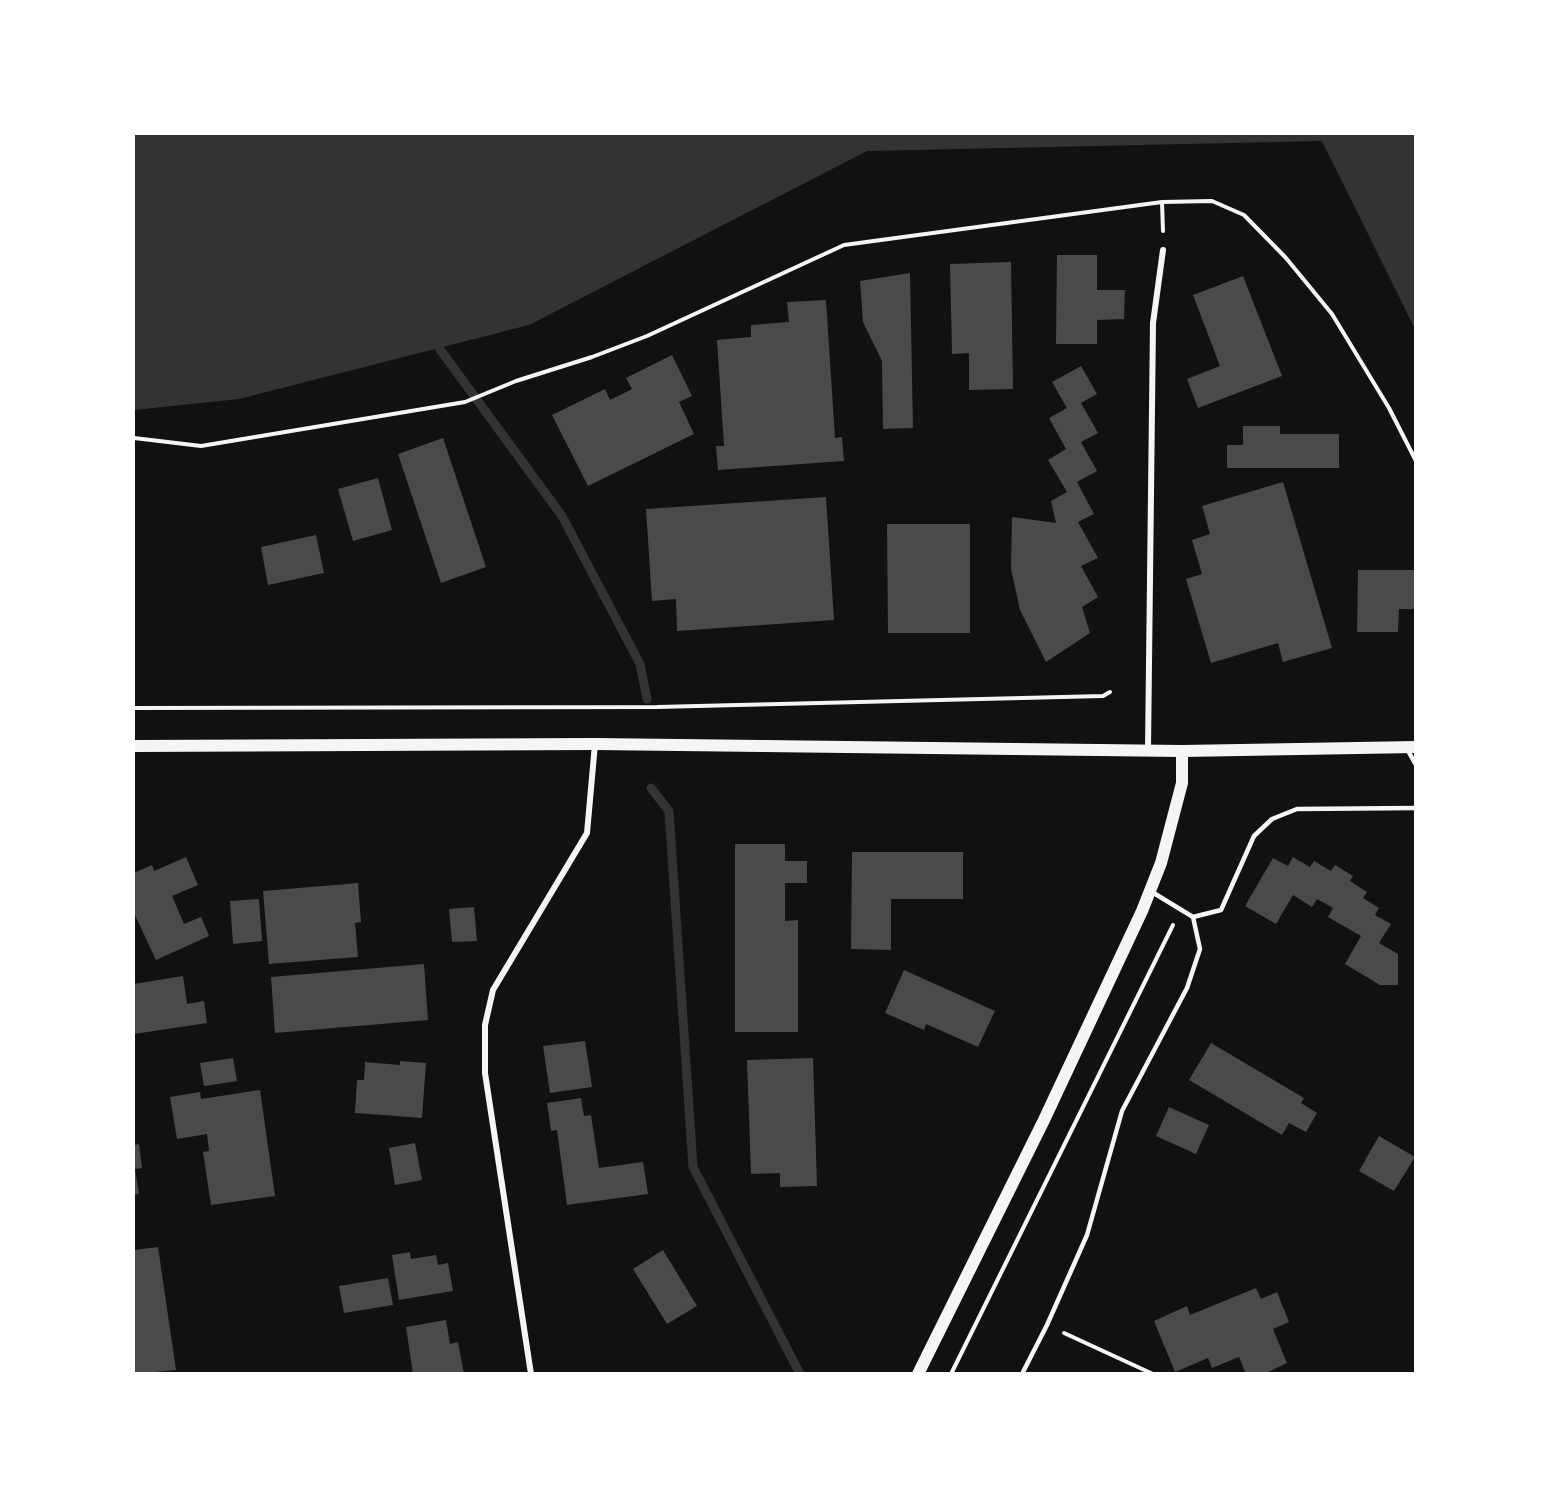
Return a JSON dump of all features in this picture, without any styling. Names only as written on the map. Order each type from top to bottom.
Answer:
[{"type":"main road","points":[[134,746],[595,744],[1182,751],[1411,746]]},
{"type":"main road","points":[[918,1374],[1044,1120],[1150,891],[1161,863],[1182,783],[1182,751]]},
{"type":"street","points":[[1148,749],[1153,323],[1163,250]]},
{"type":"street","points":[[531,1374],[485,1073],[485,1025],[493,990],[587,833],[595,744]]},
{"type":"lane","points":[[1411,746],[1416,765]]},
{"type":"lane","points":[[1150,891],[1193,917],[1221,910],[1254,836],[1272,819],[1296,809],[1416,808]]},
{"type":"lane","points":[[1022,1374],[1047,1325],[1087,1235],[1122,1111],[1187,988],[1200,949],[1193,917]]},
{"type":"path","points":[[134,438],[201,446],[465,402],[486,392],[647,336],[844,245],[1162,202],[1212,201],[1244,215],[1286,258],[1332,314],[1389,408],[1416,461]]},
{"type":"path","points":[[1162,202],[1163,250]]},
{"type":"path","points":[[134,708],[669,707],[1103,696],[1110,692]]},
{"type":"path","points":[[951,1374],[981,1309],[1181,910]]},
{"type":"path","points":[[1047,1325],[1153,1374]]},
{"type":"shaded area","points":[[134,134],[1415,134],[1415,329],[1322,141],[867,151],[529,325],[239,399],[134,410]]},
{"type":"building","points":[[1057,255],[1097,255],[1097,290],[1125,290],[1124,319],[1097,320],[1097,344],[1056,344]]},
{"type":"building","points":[[1011,262],[1013,389],[969,390],[969,353],[952,354],[950,264]]},
{"type":"building","points":[[910,273],[913,428],[883,429],[882,361],[863,322],[860,281]]},
{"type":"building","points":[[1243,276],[1282,376],[1198,408],[1187,379],[1220,366],[1193,295]]},
{"type":"building","points":[[826,300],[835,438],[842,437],[844,461],[718,470],[716,446],[724,446],[717,340],[751,337],[751,325],[789,322],[787,302]]},
{"type":"building","points":[[672,355],[692,396],[679,402],[694,434],[588,486],[552,415],[605,389],[610,400],[632,389],[626,378]]},
{"type":"building","points":[[1081,366],[1097,394],[1081,403],[1098,433],[1081,442],[1097,471],[1077,482],[1094,514],[1078,522],[1098,558],[1081,566],[1098,597],[1082,607],[1090,633],[1046,662],[1020,610],[1011,569],[1012,517],[1056,523],[1051,501],[1067,492],[1048,460],[1066,449],[1049,418],[1067,408],[1052,382]]},
{"type":"building","points":[[1243,426],[1280,426],[1280,434],[1339,434],[1339,468],[1227,468],[1227,445],[1243,445]]},
{"type":"building","points":[[443,438],[486,567],[441,583],[398,454]]},
{"type":"building","points":[[378,478],[392,530],[353,541],[338,489]]},
{"type":"building","points":[[1283,482],[1332,648],[1283,662],[1278,643],[1211,663],[1186,579],[1202,574],[1192,540],[1210,534],[1202,506]]},
{"type":"building","points":[[826,497],[834,620],[677,631],[676,599],[652,601],[646,509]]},
{"type":"building","points":[[887,524],[970,524],[970,633],[888,633]]},
{"type":"building","points":[[316,535],[324,573],[268,585],[261,547]]},
{"type":"building","points":[[1358,570],[1416,570],[1416,609],[1399,609],[1398,632],[1357,632]]},
{"type":"building","points":[[735,844],[785,844],[785,861],[807,861],[807,883],[785,883],[785,921],[798,920],[798,1032],[735,1032]]},
{"type":"building","points":[[852,852],[963,852],[963,899],[891,899],[891,950],[851,949]]},
{"type":"building","points":[[186,857],[198,885],[172,896],[184,924],[201,917],[209,936],[156,960],[134,913],[134,873],[152,865],[154,871]]},
{"type":"building","points":[[1293,857],[1310,867],[1314,861],[1331,871],[1335,865],[1353,876],[1350,881],[1367,892],[1363,898],[1379,908],[1375,915],[1391,924],[1379,943],[1398,954],[1398,985],[1380,985],[1345,964],[1361,936],[1328,917],[1333,908],[1317,899],[1312,907],[1293,895],[1276,924],[1245,906],[1273,858],[1288,866]]},
{"type":"building","points":[[358,883],[361,922],[355,923],[358,957],[269,964],[263,891]]},
{"type":"building","points":[[259,899],[262,941],[233,944],[230,901]]},
{"type":"building","points":[[474,907],[477,941],[452,942],[449,909]]},
{"type":"building","points":[[424,964],[428,1020],[275,1033],[271,977]]},
{"type":"building","points":[[904,970],[995,1011],[978,1047],[926,1024],[924,1030],[885,1013]]},
{"type":"building","points":[[183,976],[187,1004],[204,1001],[207,1023],[134,1034],[134,984]]},
{"type":"building","points":[[585,1041],[592,1087],[550,1093],[543,1046]]},
{"type":"building","points":[[1211,1043],[1304,1098],[1301,1103],[1317,1113],[1306,1132],[1289,1123],[1282,1135],[1189,1080]]},
{"type":"building","points":[[233,1058],[237,1081],[204,1086],[200,1063]]},
{"type":"building","points":[[813,1058],[817,1186],[780,1187],[780,1173],[751,1174],[747,1060]]},
{"type":"building","points":[[400,1061],[426,1063],[422,1118],[355,1113],[357,1080],[364,1080],[365,1062],[400,1065]]},
{"type":"building","points":[[260,1090],[275,1196],[211,1205],[203,1152],[209,1151],[207,1134],[177,1139],[170,1097],[200,1092],[201,1099]]},
{"type":"building","points":[[581,1098],[584,1116],[591,1115],[599,1168],[643,1162],[648,1194],[567,1205],[557,1130],[551,1131],[547,1103]]},
{"type":"building","points":[[1169,1107],[1209,1125],[1196,1154],[1156,1136]]},
{"type":"building","points":[[1379,1136],[1415,1157],[1394,1191],[1359,1171]]},
{"type":"building","points":[[415,1143],[422,1180],[395,1185],[389,1148]]},
{"type":"building","points":[[139,1144],[142,1168],[135,1169],[139,1194],[134,1195],[134,1145]]},
{"type":"building","points":[[158,1247],[176,1370],[134,1374],[134,1250]]},
{"type":"building","points":[[663,1250],[697,1306],[667,1324],[633,1269]]},
{"type":"building","points":[[410,1252],[411,1259],[436,1255],[438,1265],[448,1263],[453,1291],[399,1300],[392,1255]]},
{"type":"building","points":[[388,1278],[393,1305],[344,1313],[339,1286]]},
{"type":"building","points":[[1256,1288],[1261,1299],[1277,1292],[1289,1322],[1273,1329],[1287,1363],[1264,1374],[1246,1374],[1239,1357],[1212,1368],[1208,1358],[1175,1372],[1154,1321],[1187,1306],[1190,1315]]},
{"type":"building","points":[[446,1320],[450,1344],[458,1342],[464,1374],[413,1374],[406,1327]]},
{"type":"waterway","points":[[439,348],[562,516],[640,664],[647,699]]},
{"type":"waterway","points":[[651,788],[669,811],[693,1167],[800,1374]]}]
